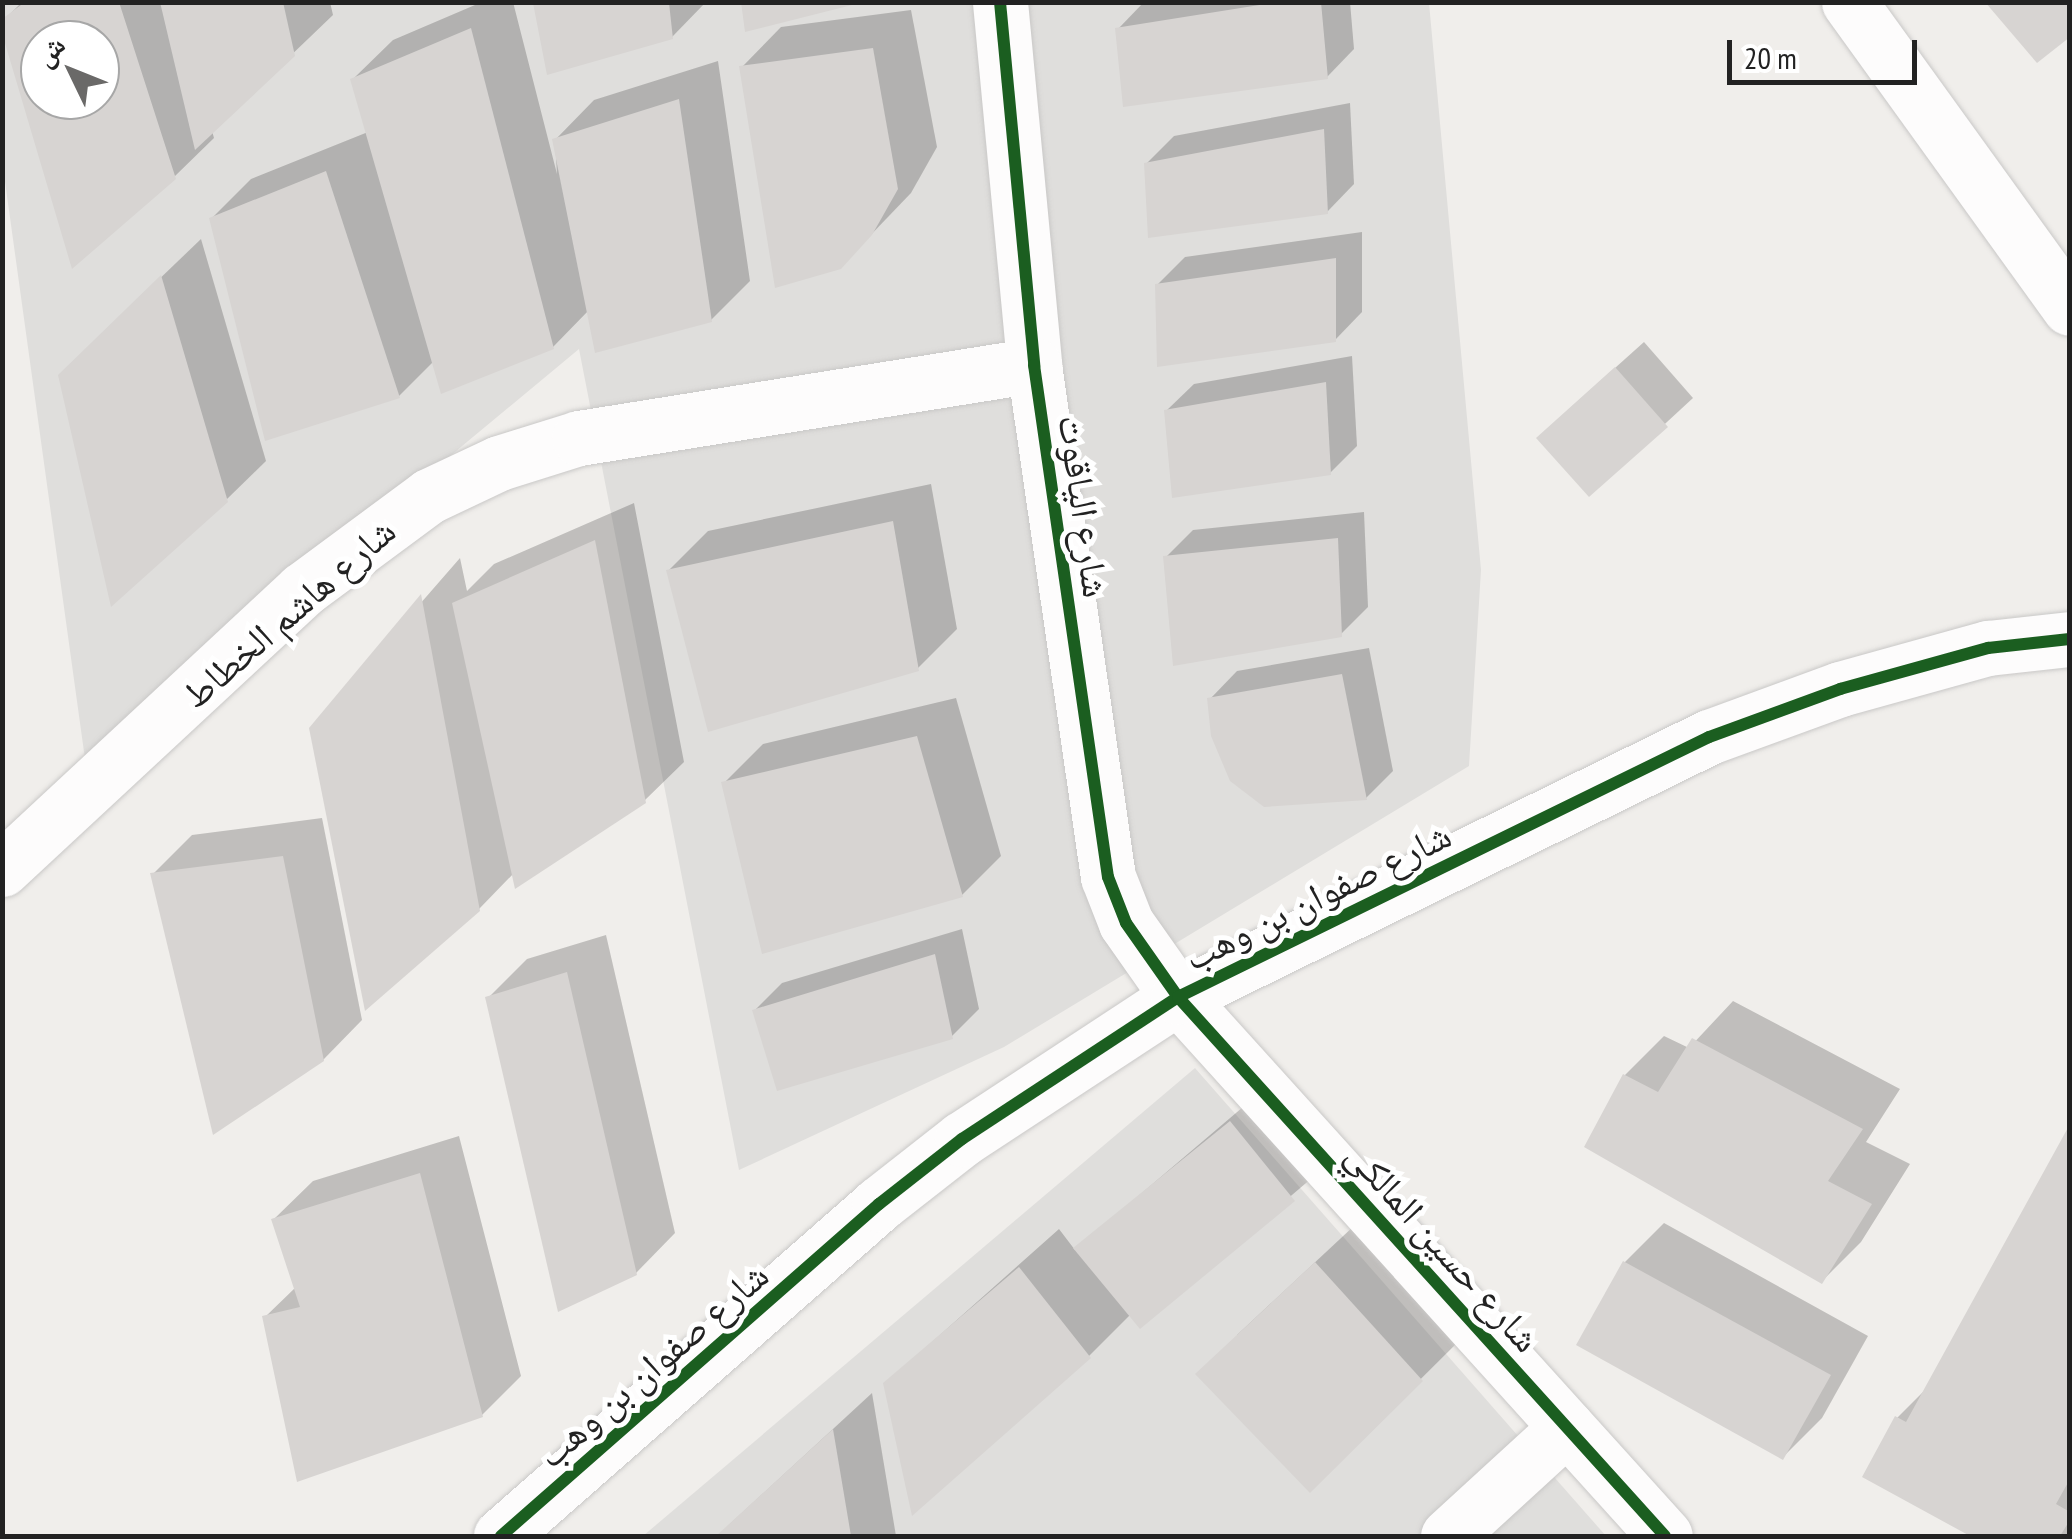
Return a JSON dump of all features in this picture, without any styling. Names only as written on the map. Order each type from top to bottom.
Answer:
[{"type":"street","name":"شارع الياقوت","points":[[1000,2],[1034,365],[1108,877],[1126,922],[1178,997]]},
{"type":"street","points":[[1849,2],[2070,308]]},
{"type":"street","name":"شارع هاشم الخطاط","points":[[2,870],[302,590],[429,496],[498,463],[579,438],[1034,365]]},
{"type":"street","name":"شارع صفوان بن وهب","points":[[501,1536],[907,1182],[1178,997],[1708,738],[1840,689],[1988,648],[2070,640]]},
{"type":"street","name":"شارع حسين المالكي","points":[[1178,997],[1665,1536]]},
{"type":"street","points":[[1448,1536],[1567,1428]]},
{"type":"shaded area","points":[[2,3],[1429,3],[1481,570],[1469,766],[1004,1047],[739,1170],[579,349],[85,759],[3,167]]},
{"type":"shaded area","points":[[1195,1068],[1606,1536],[643,1536]]},
{"type":"building","points":[[25,2],[119,2],[176,179],[72,269],[28,120],[120,120],[120,20],[20,20],[20,94],[2,33],[2,19]]},
{"type":"building","points":[[160,2],[283,2],[295,56],[195,150]]},
{"type":"building","points":[[741,2],[856,2],[856,4],[745,32]]},
{"type":"building","points":[[1278,2],[1321,2],[1328,79],[1123,107],[1115,28]]},
{"type":"building","points":[[1985,2],[2070,2],[2070,37],[2037,63]]},
{"type":"building","points":[[533,3],[669,3],[673,39],[547,75]]},
{"type":"building","points":[[471,28],[554,349],[441,394],[350,79]]},
{"type":"building","points":[[873,48],[898,189],[872,235],[841,269],[775,288],[739,66]]},
{"type":"building","points":[[679,99],[712,322],[595,353],[552,139]]},
{"type":"building","points":[[1324,129],[1328,214],[1148,238],[1144,163]]},
{"type":"building","points":[[326,171],[400,398],[265,441],[209,218]]},
{"type":"building","points":[[1336,258],[1336,342],[1157,367],[1155,284]]},
{"type":"building","points":[[161,275],[228,502],[111,607],[58,375]]},
{"type":"building","points":[[1615,367],[1668,427],[1589,497],[1536,438]]},
{"type":"building","points":[[1326,382],[1331,475],[1172,498],[1164,410]]},
{"type":"building","points":[[893,521],[919,671],[708,732],[666,570]]},
{"type":"building","points":[[1338,538],[1342,637],[1173,666],[1163,556]]},
{"type":"building","points":[[595,540],[646,803],[515,889],[452,603]]},
{"type":"building","points":[[421,594],[480,911],[365,1011],[309,728]]},
{"type":"building","points":[[1342,674],[1367,800],[1264,807],[1230,781],[1211,736],[1207,698]]},
{"type":"building","points":[[917,736],[963,897],[762,954],[721,782]]},
{"type":"building","points":[[283,856],[324,1061],[213,1135],[150,873]]},
{"type":"building","points":[[935,954],[953,1039],[777,1091],[752,1010]]},
{"type":"building","points":[[567,972],[637,1275],[558,1312],[485,997]]},
{"type":"building","points":[[1692,1038],[1863,1129],[1828,1181],[1872,1204],[1822,1284],[1584,1147],[1623,1074],[1658,1092]]},
{"type":"building","points":[[1230,1121],[1295,1201],[1140,1329],[1073,1248]]},
{"type":"building","points":[[2070,1124],[2070,1479],[2056,1504],[2070,1512],[2070,1520],[2060,1536],[1970,1536],[1862,1477],[1895,1416],[1906,1422]]},
{"type":"building","points":[[420,1173],[483,1417],[297,1482],[262,1316],[300,1307],[271,1219]]},
{"type":"building","points":[[1623,1261],[1831,1375],[1783,1460],[1576,1345]]},
{"type":"building","points":[[1315,1262],[1423,1381],[1310,1493],[1195,1374]]},
{"type":"building","points":[[1019,1267],[1091,1358],[912,1516],[883,1383]]},
{"type":"building","points":[[833,1429],[851,1536],[716,1536]]},
{"type":"cycle path","points":[[1000,2],[1034,365],[1108,877],[1126,923],[1178,997],[1665,1536]]},
{"type":"cycle path","points":[[501,1536],[879,1204],[962,1139],[1178,997],[1709,737],[1840,689],[1988,648],[2070,639]]}]
